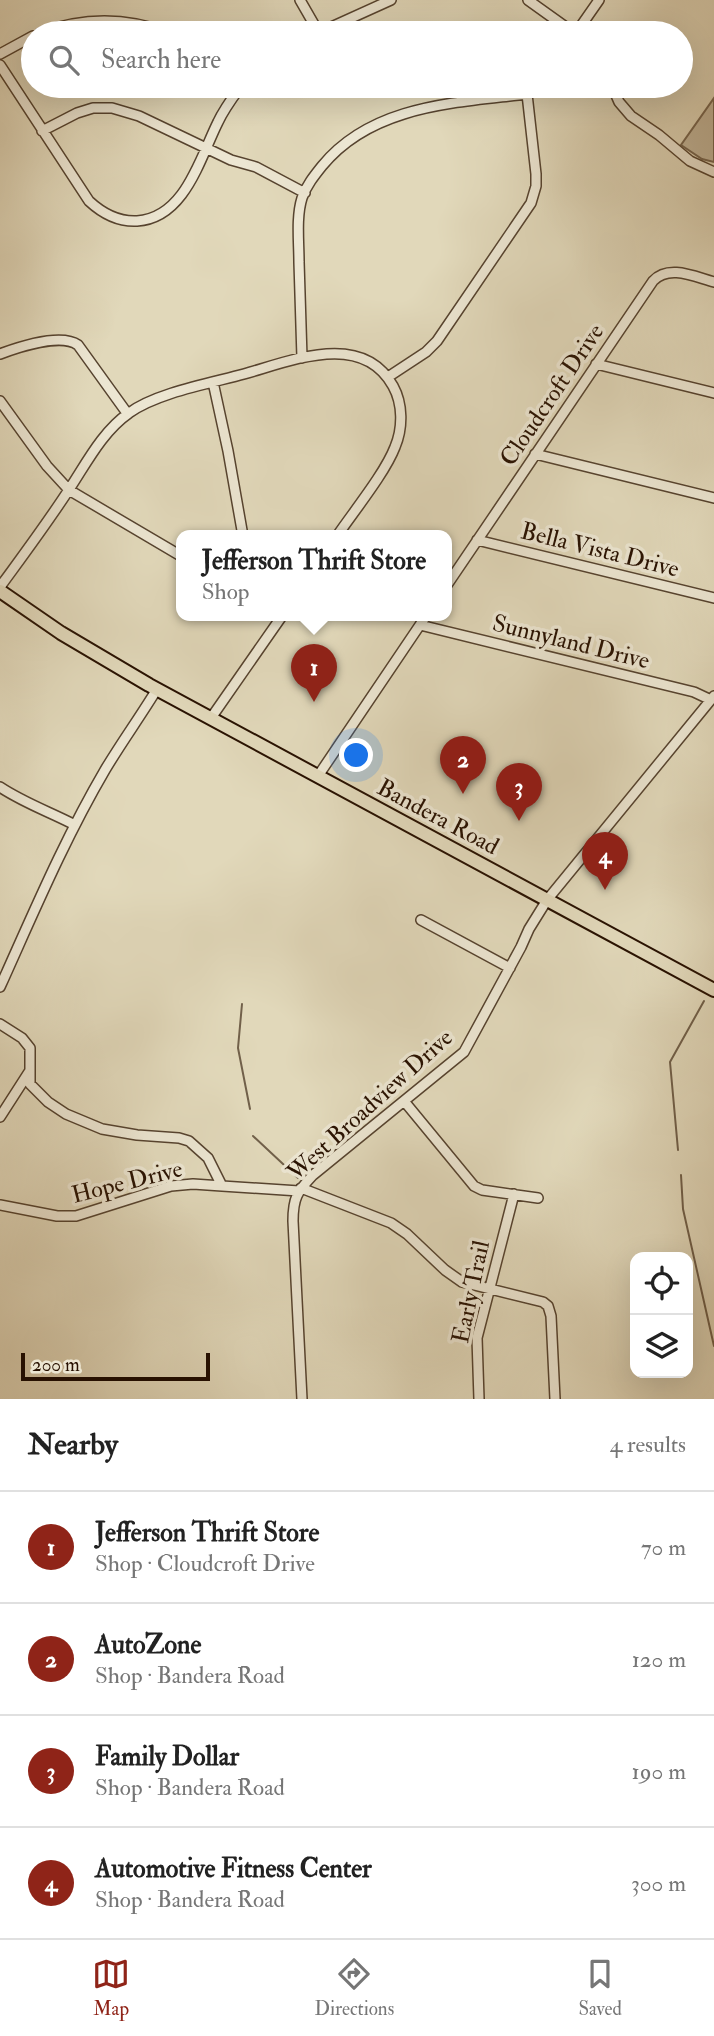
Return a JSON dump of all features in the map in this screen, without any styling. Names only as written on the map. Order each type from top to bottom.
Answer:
[{"type":"main road","name":"Bandera Road","points":[[0,589],[79,644],[157,689],[714,990]]},
{"type":"street","points":[[300,0],[312,21]]},
{"type":"street","points":[[345,21],[391,0]]},
{"type":"street","points":[[528,0],[558,21]]},
{"type":"street","points":[[584,21],[599,0]]},
{"type":"street","points":[[90,21],[112,21]]},
{"type":"street","points":[[0,54],[21,43]]},
{"type":"street","points":[[0,65],[89,201],[110,216],[122,220],[140,221],[160,215],[178,200],[218,121],[233,98]]},
{"type":"street","points":[[302,358],[299,242],[301,205],[312,177],[343,144],[391,118],[433,106],[496,98]]},
{"type":"street","points":[[388,377],[426,352],[437,341],[531,202],[536,186],[536,174],[527,98]]},
{"type":"street","points":[[617,98],[631,116],[690,161],[714,172]]},
{"type":"street","points":[[42,131],[77,113],[93,108],[112,108],[139,116],[231,160],[263,170],[305,192]]},
{"type":"street","name":"Cloudcroft Drive","points":[[452,577],[653,281],[660,274],[676,272],[714,282]]},
{"type":"street","points":[[0,354],[50,341],[72,341],[78,345],[127,413]]},
{"type":"street","points":[[0,589],[93,453],[127,413],[158,398],[212,382],[302,358],[338,352],[359,355],[388,377],[400,404],[401,419],[392,455],[341,530]]},
{"type":"street","points":[[596,364],[714,393]]},
{"type":"street","points":[[212,382],[242,530]]},
{"type":"street","points":[[0,401],[47,466],[69,490],[176,553]]},
{"type":"street","points":[[535,454],[714,498]]},
{"type":"street","name":"Bella Vista Drive","points":[[477,540],[714,598]]},
{"type":"street","points":[[211,718],[279,621]]},
{"type":"street","points":[[318,776],[423,621]]},
{"type":"street","name":"Sunnyland Drive","points":[[420,625],[713,698]]},
{"type":"street","points":[[0,987],[50,874],[75,825],[104,771],[157,689]]},
{"type":"street","name":"West Broadview Drive","points":[[302,1399],[293,1221],[293,1201],[300,1189],[313,1175],[464,1052],[547,900],[713,698]]},
{"type":"street","points":[[0,788],[22,802],[42,807],[75,825]]},
{"type":"street","points":[[421,920],[510,968]]},
{"type":"street","points":[[0,1024],[22,1038],[30,1048],[30,1084],[35,1091],[66,1114],[117,1133],[188,1141],[208,1158],[222,1186]]},
{"type":"street","points":[[0,1117],[29,1072]]},
{"type":"street","points":[[404,1101],[474,1186],[482,1190],[538,1198]]},
{"type":"street","name":"Hope Drive","points":[[0,1205],[57,1216],[76,1216],[171,1186],[192,1184],[300,1189],[391,1223],[456,1278],[469,1284],[538,1300],[548,1306],[551,1316],[555,1399]]},
{"type":"street","name":"Early Trail","points":[[478,1399],[476,1345],[514,1195]]},
{"type":"shaded area","points":[[714,98],[714,162],[702,159],[681,145]]},
{"type":"waterway","points":[[678,1150],[670,1062],[704,1001]]},
{"type":"waterway","points":[[242,1004],[238,1048],[250,1109]]},
{"type":"waterway","points":[[253,1136],[298,1178]]},
{"type":"waterway","points":[[681,1175],[683,1209],[714,1346]]},
{"type":"place","name":"Jefferson Thrift Store","points":[[314,702]]},
{"type":"place","name":"AutoZone","points":[[463,794]]},
{"type":"place","name":"Family Dollar","points":[[519,821]]},
{"type":"place","name":"Automotive Fitness Center","points":[[605,890]]}]
